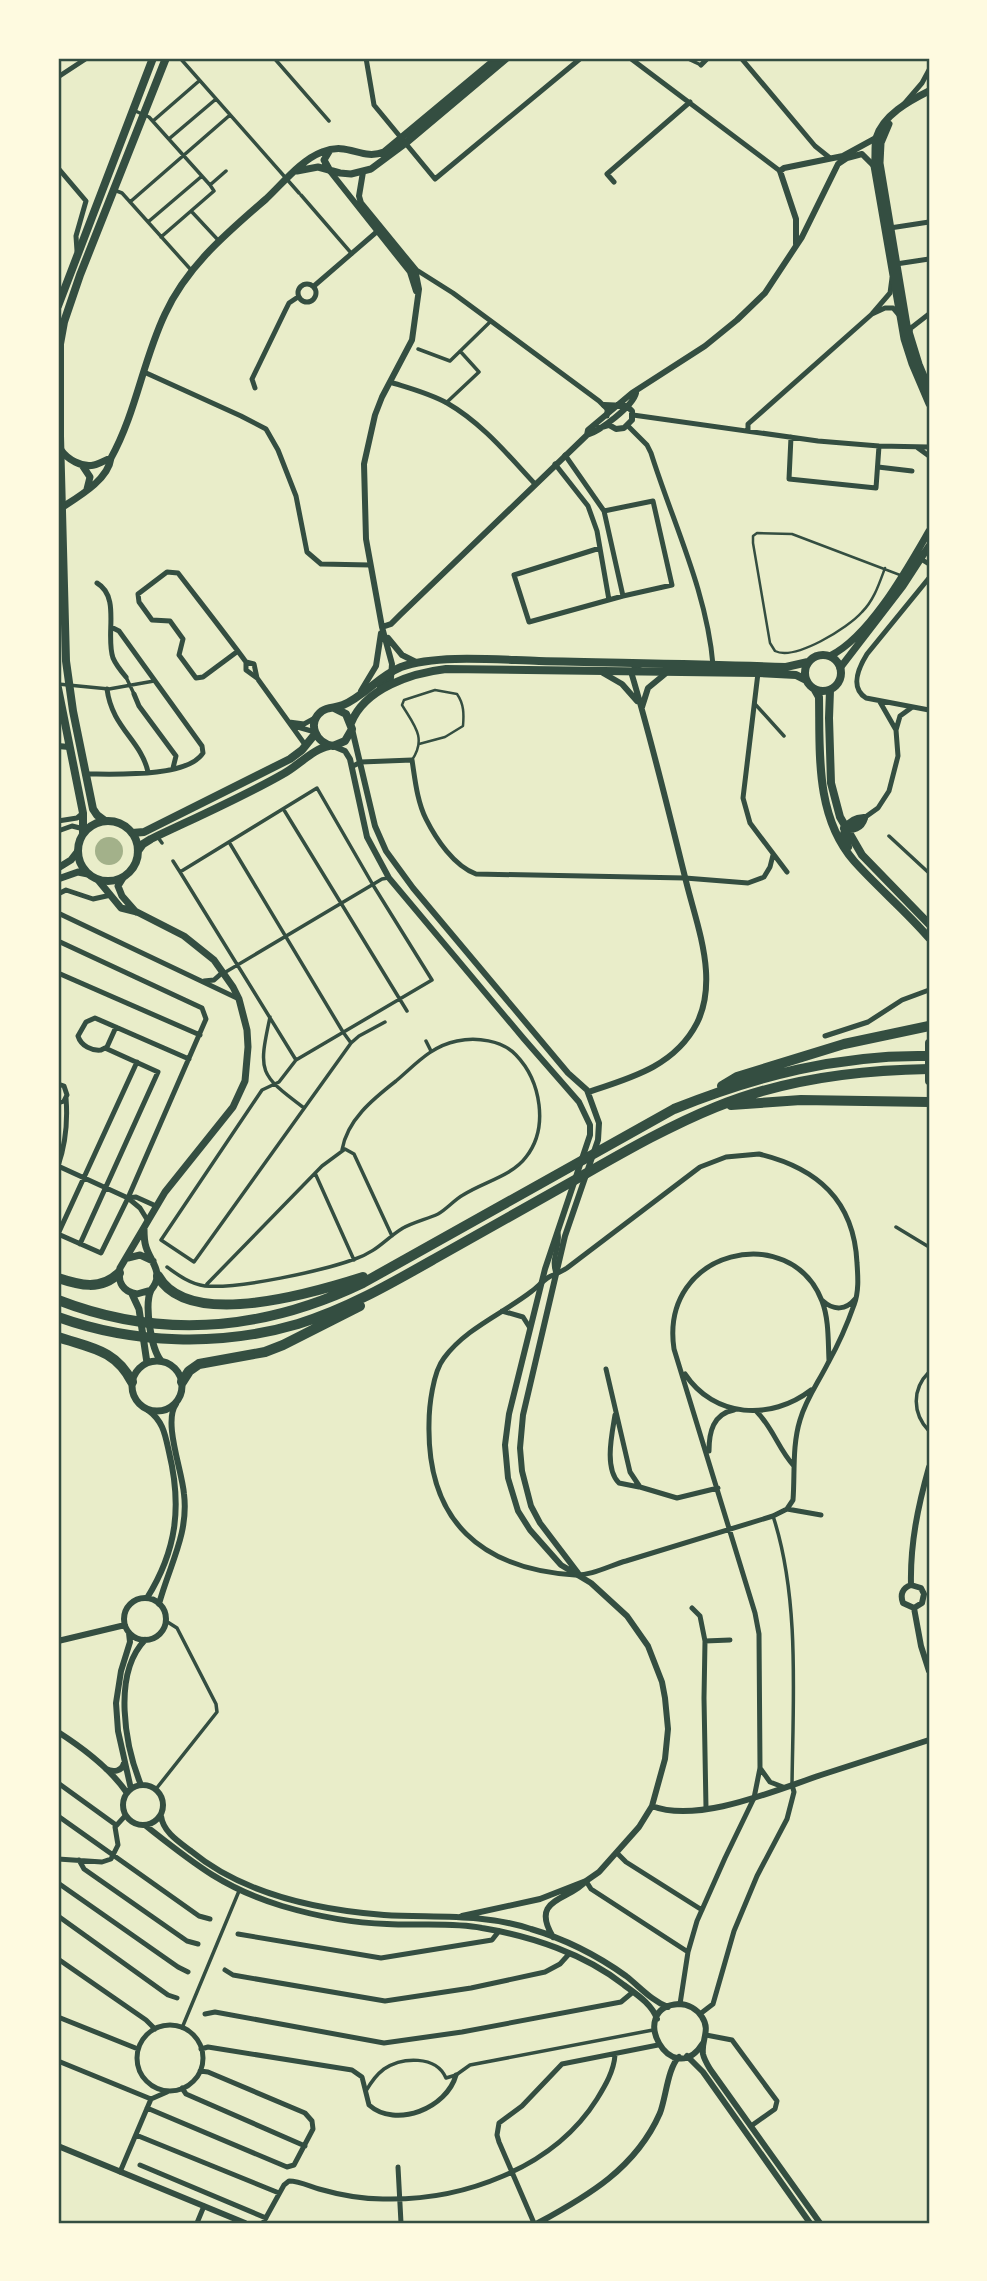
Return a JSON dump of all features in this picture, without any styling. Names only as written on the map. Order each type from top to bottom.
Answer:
[{"type":"highway","points":[[58,1300],[83,1310],[123,1320],[170,1326],[245,1322],[322,1301],[390,1268],[737,1077],[844,1044],[929,1026]]},
{"type":"highway","points":[[705,1096],[759,1078],[829,1063],[898,1056],[929,1056]]},
{"type":"highway","points":[[58,1317],[126,1334],[202,1340],[242,1336],[298,1324],[375,1293],[640,1143],[717,1106],[751,1094],[805,1081],[850,1074],[929,1069]]},
{"type":"highway","points":[[717,1106],[801,1100],[929,1102]]},
{"type":"highway","points":[[158,1276],[180,1297],[199,1303],[221,1304],[281,1298],[317,1291],[390,1268]]},
{"type":"highway","points":[[58,1278],[86,1286],[108,1281],[119,1273]]},
{"type":"highway","points":[[183,1382],[189,1371],[200,1364],[265,1352],[283,1345],[360,1306],[375,1293]]},
{"type":"highway","points":[[58,1338],[95,1348],[111,1356],[125,1368],[132,1382]]},
{"type":"main road","points":[[58,306],[153,58]]},
{"type":"main road","points":[[105,821],[93,809],[66,661],[60,508],[59,367],[64,322],[166,58]]},
{"type":"main road","points":[[297,171],[313,167],[346,174],[365,174],[497,58]]},
{"type":"main road","points":[[60,508],[85,492],[111,463],[164,315],[191,271],[219,241],[305,161],[340,147],[377,154],[404,141],[508,58]]},
{"type":"main road","points":[[929,93],[898,110],[887,120],[877,138],[874,166],[898,314],[912,364],[929,404]]},
{"type":"main road","points":[[929,93],[898,116],[884,133],[880,163],[909,334],[929,388]]},
{"type":"main road","points":[[329,169],[324,160],[330,149]]},
{"type":"main road","points":[[356,151],[365,174]]},
{"type":"main road","points":[[61,450],[85,467],[90,477],[85,492]]},
{"type":"main road","points":[[60,470],[76,462],[89,466],[111,458]]},
{"type":"main road","points":[[830,656],[842,650],[855,638],[901,576],[929,531]]},
{"type":"main road","points":[[840,668],[874,626],[929,546]]},
{"type":"main road","points":[[132,834],[153,828],[290,759],[306,746],[315,733],[316,720],[324,710],[344,705],[392,671],[421,663],[474,660],[786,667],[808,662],[818,655],[830,656],[837,661],[840,668],[839,681],[831,690],[828,718],[831,783],[853,852],[929,924]]},
{"type":"main road","points":[[806,680],[804,674],[808,662]]},
{"type":"main road","points":[[137,912],[120,893],[118,886],[136,864],[138,851],[143,844],[160,840],[275,779],[298,766],[319,749],[345,741],[355,714],[365,703],[392,684],[433,671],[758,673],[796,675],[806,680],[815,690],[819,697],[822,784],[826,808],[835,833],[929,938]]},
{"type":"main road","points":[[58,686],[83,813],[83,831],[78,851],[80,863],[88,874]]},
{"type":"main road","points":[[815,690],[831,690]]},
{"type":"main road","points":[[334,708],[346,714],[351,726]]},
{"type":"main road","points":[[315,733],[321,741],[331,746]]},
{"type":"main road","points":[[837,806],[846,816],[861,820]]},
{"type":"main road","points":[[826,808],[832,813],[835,822],[845,828],[850,829],[861,820]]},
{"type":"main road","points":[[853,852],[861,820]]},
{"type":"main road","points":[[83,831],[105,821],[117,822],[132,834],[138,851]]},
{"type":"main road","points":[[58,868],[71,860],[78,851]]},
{"type":"main road","points":[[58,879],[78,872],[88,874],[99,880],[121,908],[137,912],[184,936],[214,960],[223,972],[239,999],[247,1030],[246,1073],[241,1091],[227,1116],[156,1206],[119,1273],[121,1283],[132,1293],[139,1309],[146,1363]]},
{"type":"main road","points":[[99,880],[123,878]]},
{"type":"main road","points":[[929,1044],[929,1082]]},
{"type":"main road","points":[[144,1229],[145,1246],[158,1276],[147,1307],[155,1348],[161,1361]]},
{"type":"main road","points":[[125,1260],[139,1255],[153,1262]]},
{"type":"main road","points":[[132,1293],[142,1294],[151,1290]]},
{"type":"main road","points":[[161,1361],[175,1368],[183,1382],[182,1390],[176,1404],[163,1411],[148,1410],[135,1399],[132,1382],[140,1367],[146,1363],[161,1361]]},
{"type":"street","points":[[58,77],[87,58]]},
{"type":"street","points":[[180,58],[352,254]]},
{"type":"street","points":[[274,58],[329,121]]},
{"type":"street","points":[[366,58],[374,105],[435,179],[581,58]]},
{"type":"street","points":[[630,58],[780,171],[796,219],[796,246]]},
{"type":"street","points":[[686,58],[701,65],[708,58]]},
{"type":"street","points":[[587,435],[588,430],[610,420],[618,405],[705,346],[765,293],[785,267],[810,222],[834,169],[830,158],[815,146],[741,58]]},
{"type":"street","points":[[898,110],[926,81],[929,70]]},
{"type":"street","points":[[153,121],[200,80]]},
{"type":"street","points":[[169,139],[216,99]]},
{"type":"street","points":[[614,182],[607,174],[690,102]]},
{"type":"street","points":[[132,110],[153,121],[214,191],[161,237]]},
{"type":"street","points":[[130,202],[230,115]]},
{"type":"street","points":[[780,171],[857,150],[877,138]]},
{"type":"street","points":[[814,162],[818,156],[815,146]]},
{"type":"street","points":[[834,169],[847,158],[862,154],[874,166]]},
{"type":"street","points":[[58,168],[86,201],[76,236],[78,254]]},
{"type":"street","points":[[329,169],[415,269],[453,293],[604,405],[610,420],[620,429],[628,426],[633,415]]},
{"type":"street","points":[[210,186],[226,172]]},
{"type":"street","points":[[365,174],[359,196],[361,203],[410,272],[417,300]]},
{"type":"street","points":[[148,222],[202,176]]},
{"type":"street","points":[[114,190],[122,193],[191,271]]},
{"type":"street","points":[[191,211],[219,241]]},
{"type":"street","points":[[796,219],[802,224],[810,222]]},
{"type":"street","points":[[890,228],[929,222]]},
{"type":"street","points":[[314,286],[379,230]]},
{"type":"street","points":[[897,264],[929,259]]},
{"type":"street","points":[[365,703],[366,696],[389,680],[392,671],[370,565],[364,514],[364,464],[375,415],[412,340],[419,289],[415,269]]},
{"type":"street","points":[[748,431],[748,424],[872,314],[890,293],[892,278]]},
{"type":"street","points":[[308,283],[314,286],[316,292],[312,300],[303,301],[298,296],[302,285],[308,283]]},
{"type":"street","points":[[255,388],[252,379],[289,303],[298,296]]},
{"type":"street","points":[[872,314],[885,307],[895,309],[898,314]]},
{"type":"street","points":[[909,334],[911,328],[929,314]]},
{"type":"street","points":[[418,348],[450,361],[491,321]]},
{"type":"street","points":[[446,403],[479,372],[460,351]]},
{"type":"street","points":[[144,372],[265,429],[278,450],[296,496],[307,552],[321,564],[370,565]]},
{"type":"street","points":[[390,382],[446,403],[488,434],[535,484]]},
{"type":"street","points":[[382,627],[391,624],[555,464],[587,435],[627,406],[636,393]]},
{"type":"street","points":[[604,405],[627,406],[633,415],[792,438],[879,446],[929,447]]},
{"type":"street","points":[[628,426],[647,445],[696,580],[710,639],[713,665]]},
{"type":"street","points":[[792,438],[789,478],[876,488],[879,446]]},
{"type":"street","points":[[918,448],[929,456]]},
{"type":"street","points":[[565,455],[604,511],[623,596]]},
{"type":"street","points":[[555,464],[587,506],[597,531],[609,600]]},
{"type":"street","points":[[877,467],[912,471]]},
{"type":"street","points":[[600,548],[514,575],[529,622],[672,585],[653,501],[604,511]]},
{"type":"street","points":[[921,559],[929,564]]},
{"type":"street","points":[[238,651],[203,677],[196,678],[179,655],[183,637],[170,621],[152,620],[139,602],[138,594],[167,572],[178,573],[247,662],[254,664],[257,678],[306,746]]},
{"type":"street","points":[[929,578],[867,654],[860,666],[856,682],[861,695],[880,702],[929,710]]},
{"type":"street","points":[[97,583],[107,591],[113,657],[131,685],[139,706],[176,756],[172,768]]},
{"type":"street","points":[[86,775],[148,772],[172,768],[202,756],[203,749],[119,631],[111,627]]},
{"type":"street","points":[[382,627],[398,651],[421,663]]},
{"type":"street","points":[[358,695],[376,666],[382,627]]},
{"type":"street","points":[[579,1102],[586,1100],[588,1094],[663,1063],[682,1046],[698,1021],[705,997],[706,972],[685,878],[632,671],[642,664]]},
{"type":"street","points":[[590,670],[602,672],[622,684],[642,708]]},
{"type":"street","points":[[642,708],[648,688],[660,676],[671,671]]},
{"type":"street","points":[[758,673],[743,798],[750,823],[787,872]]},
{"type":"street","points":[[58,686],[107,689],[154,681]]},
{"type":"street","points":[[107,689],[115,719],[144,759],[148,772]]},
{"type":"street","points":[[861,820],[878,808],[889,791],[898,755],[895,730],[880,702]]},
{"type":"street","points":[[755,704],[784,736]]},
{"type":"street","points":[[895,730],[900,716],[912,708]]},
{"type":"street","points":[[289,722],[304,724],[319,714]]},
{"type":"street","points":[[289,722],[301,730],[315,733]]},
{"type":"street","points":[[351,726],[375,826],[386,851],[466,952],[582,1086],[588,1094],[599,1124],[598,1140],[572,1210],[523,1415],[521,1460],[526,1493],[535,1515],[579,1575]]},
{"type":"street","points":[[58,746],[69,747]]},
{"type":"street","points":[[331,746],[345,751],[353,766],[368,837],[389,878],[579,1102],[590,1125],[587,1145],[545,1269],[509,1414],[505,1445],[508,1478],[518,1511],[530,1530],[561,1565],[579,1575],[628,1616],[638,1629],[662,1682],[667,1712],[667,1737],[663,1770],[652,1806],[618,1854],[582,1887],[553,1900],[547,1910],[547,1923],[554,1937]]},
{"type":"street","points":[[353,766],[361,762],[412,760],[425,818],[443,845],[469,872],[476,874],[685,878],[754,883],[768,872],[772,855]]},
{"type":"street","points":[[180,872],[317,788],[432,979],[296,1060],[279,1082],[262,1090],[161,1240],[194,1262],[351,1043],[385,1022]]},
{"type":"street","points":[[284,809],[407,1011]]},
{"type":"street","points":[[83,813],[77,818],[59,821],[60,830],[72,826],[83,831]]},
{"type":"street","points":[[153,828],[160,840]]},
{"type":"street","points":[[888,836],[929,873]]},
{"type":"street","points":[[229,842],[351,1043]]},
{"type":"street","points":[[173,862],[296,1060]]},
{"type":"street","points":[[201,981],[214,980],[223,972],[341,903],[401,873]]},
{"type":"street","points":[[58,894],[70,890],[93,899],[111,895]]},
{"type":"street","points":[[58,913],[239,999]]},
{"type":"street","points":[[58,941],[201,1008],[206,1019],[128,1198],[101,1253],[58,1234],[137,1062]]},
{"type":"street","points":[[458,958],[466,952]]},
{"type":"street","points":[[58,973],[200,1035]]},
{"type":"street","points":[[825,1036],[868,1022],[902,1000],[929,990]]},
{"type":"street","points":[[270,1017],[262,1064],[273,1084],[304,1108]]},
{"type":"street","points":[[116,1027],[106,1048],[98,1051],[82,1043],[78,1036],[91,1018],[116,1027],[189,1059]]},
{"type":"street","points":[[167,1267],[205,1286],[245,1283],[354,1260],[376,1251],[407,1226],[439,1213],[463,1195],[516,1167],[527,1157],[540,1126],[540,1108],[536,1090],[516,1054],[498,1044],[478,1040],[456,1041],[431,1051],[365,1107],[344,1136],[342,1150],[205,1286]]},
{"type":"street","points":[[426,1041],[431,1051]]},
{"type":"street","points":[[80,1244],[158,1072],[106,1048]]},
{"type":"street","points":[[59,1083],[67,1092],[68,1121],[58,1166],[128,1198],[140,1208],[148,1221]]},
{"type":"street","points":[[573,1096],[575,1088],[582,1086]]},
{"type":"street","points":[[58,1103],[66,1098]]},
{"type":"street","points":[[58,1117],[58,1128]]},
{"type":"street","points":[[342,1150],[350,1150],[354,1154],[392,1236]]},
{"type":"street","points":[[788,1509],[793,1500],[799,1422],[807,1399],[829,1362],[856,1301],[857,1292],[854,1238],[841,1203],[831,1191],[802,1169],[759,1154],[726,1157],[700,1167],[568,1268],[542,1282],[469,1334],[440,1364],[429,1413],[428,1431],[434,1473],[456,1523],[471,1540],[490,1553],[527,1569],[579,1575],[773,1516],[788,1509],[821,1515]]},
{"type":"street","points":[[316,1173],[354,1260]]},
{"type":"street","points":[[128,1198],[136,1198],[156,1206]]},
{"type":"street","points":[[896,1227],[929,1247]]},
{"type":"street","points":[[556,1273],[553,1259],[559,1238],[557,1232]]},
{"type":"street","points":[[680,2004],[688,1952],[702,1910],[754,1798],[760,1780],[760,1768],[759,1634],[731,1529],[677,1359],[672,1329],[679,1299],[697,1274],[723,1259],[753,1254],[783,1261],[808,1279],[822,1301],[833,1308],[846,1307],[857,1292]]},
{"type":"street","points":[[545,1269],[556,1273]]},
{"type":"street","points":[[822,1301],[829,1362]]},
{"type":"street","points":[[502,1311],[523,1317],[529,1324],[530,1331]]},
{"type":"street","points":[[677,1359],[700,1392],[718,1403],[737,1409],[757,1412],[788,1405],[816,1386]]},
{"type":"street","points":[[606,1368],[630,1472],[640,1487]]},
{"type":"street","points":[[929,1372],[920,1382],[916,1402],[921,1421],[929,1432]]},
{"type":"street","points":[[159,1604],[178,1554],[185,1510],[181,1469],[170,1427],[170,1418],[176,1404]]},
{"type":"street","points":[[709,1458],[710,1431],[714,1423],[728,1411],[737,1409]]},
{"type":"street","points":[[148,1410],[160,1421],[163,1428],[174,1470],[177,1508],[171,1546],[157,1583],[148,1598]]},
{"type":"street","points":[[616,1412],[611,1435],[612,1476],[619,1483],[682,1499],[718,1488]]},
{"type":"street","points":[[757,1412],[794,1466]]},
{"type":"street","points":[[911,1584],[912,1543],[929,1467]]},
{"type":"street","points":[[773,1516],[783,1554],[791,1623],[788,1786]]},
{"type":"street","points":[[911,1584],[921,1588],[927,1597],[914,1608],[906,1606],[901,1595],[904,1588],[911,1584]]},
{"type":"street","points":[[129,1791],[141,1785],[156,1789],[164,1805],[161,1816],[146,1826],[134,1824],[125,1816],[123,1804],[129,1791],[118,1731],[116,1703],[121,1671],[130,1642],[124,1617],[128,1606],[137,1600],[148,1598],[163,1609],[166,1621],[159,1634],[145,1640],[137,1650],[132,1661],[125,1706],[128,1745],[141,1785]]},
{"type":"street","points":[[692,1608],[701,1621],[705,1641],[706,1808]]},
{"type":"street","points":[[914,1608],[929,1671]]},
{"type":"street","points":[[156,1789],[217,1712],[216,1704],[177,1628],[166,1621]]},
{"type":"street","points":[[58,1641],[125,1625]]},
{"type":"street","points":[[129,1633],[145,1640]]},
{"type":"street","points":[[705,1641],[730,1640]]},
{"type":"street","points":[[58,1732],[129,1791]]},
{"type":"street","points":[[652,1806],[671,1810],[706,1808],[754,1798],[929,1740]]},
{"type":"street","points":[[104,1768],[113,1772],[122,1768],[124,1763]]},
{"type":"street","points":[[701,2014],[713,2004],[741,1913],[757,1875],[787,1819],[794,1792],[788,1786],[770,1782],[760,1768]]},
{"type":"street","points":[[58,1783],[116,1825]]},
{"type":"street","points":[[58,1816],[200,1916],[210,1919]]},
{"type":"street","points":[[58,1850],[60,1859],[102,1862],[114,1856],[118,1845],[116,1825],[125,1816]]},
{"type":"street","points":[[161,1816],[167,1830],[206,1863],[261,1890],[309,1904],[353,1912],[462,1916],[517,1925],[554,1937],[609,1965],[656,2002],[668,2007]]},
{"type":"street","points":[[146,1826],[205,1872],[239,1890],[283,1906],[348,1920],[385,1924],[481,1927],[556,1947],[615,1978],[651,2008],[657,2019]]},
{"type":"street","points":[[618,1854],[626,1862],[702,1910]]},
{"type":"street","points":[[79,1860],[84,1869],[187,1941],[198,1944]]},
{"type":"street","points":[[462,1916],[540,1899],[586,1881]]},
{"type":"street","points":[[586,1881],[591,1889],[688,1952]]},
{"type":"street","points":[[58,1883],[188,1972]]},
{"type":"street","points":[[182,2028],[239,1890]]},
{"type":"street","points":[[58,1916],[168,1995],[177,1998]]},
{"type":"street","points":[[238,1934],[381,1958],[492,1940],[499,1931]]},
{"type":"street","points":[[225,1970],[233,1975],[389,2001],[545,1972],[560,1965],[569,1954]]},
{"type":"street","points":[[58,1959],[155,2029]]},
{"type":"street","points":[[205,2014],[215,2012],[384,2043],[462,2032],[607,2004],[621,2001],[634,1993]]},
{"type":"street","points":[[676,2060],[658,2045],[654,2029],[657,2019],[668,2007],[680,2004],[690,2006],[701,2014],[705,2024],[704,2057],[710,2068],[820,2223]]},
{"type":"street","points":[[58,2017],[138,2049]]},
{"type":"street","points":[[120,2172],[150,2099],[182,2088],[193,2081],[200,2071],[201,2049],[192,2035],[182,2028],[169,2026],[155,2029],[146,2035],[138,2049],[138,2065],[150,2099]]},
{"type":"street","points":[[365,2093],[376,2076],[399,2062],[430,2062],[440,2068],[446,2078],[470,2066],[654,2029]]},
{"type":"street","points":[[676,2060],[697,2051],[705,2039]]},
{"type":"street","points":[[705,2039],[732,2040],[777,2101],[775,2109],[751,2126]]},
{"type":"street","points":[[658,2045],[562,2064],[522,2106],[499,2123],[497,2135],[511,2173],[536,2223],[552,2216],[612,2177],[643,2144],[661,2110],[676,2060]]},
{"type":"street","points":[[201,2049],[208,2047],[345,2068],[362,2077],[369,2105],[381,2113],[394,2115],[418,2112],[431,2107],[448,2093],[456,2075]]},
{"type":"street","points":[[140,2165],[265,2221],[286,2182],[292,2180],[352,2197],[400,2198],[462,2190],[511,2173],[536,2159],[572,2131],[604,2087],[615,2055]]},
{"type":"street","points":[[687,2056],[703,2072],[810,2223]]},
{"type":"street","points":[[58,2061],[150,2099]]},
{"type":"street","points":[[147,2108],[286,2167],[294,2165],[313,2129],[312,2121],[305,2113],[200,2071]]},
{"type":"street","points":[[142,2077],[157,2088],[170,2091]]},
{"type":"street","points":[[182,2088],[186,2094],[305,2146]]},
{"type":"street","points":[[136,2135],[279,2193]]},
{"type":"street","points":[[58,2146],[244,2223]]},
{"type":"street","points":[[398,2167],[401,2223]]},
{"type":"street","points":[[197,2223],[204,2206]]},
{"type":"street","points":[[552,2216],[557,2223]]},
{"type":"lane","points":[[885,568],[875,594],[862,613],[850,623],[808,647],[784,654],[775,651],[771,643],[753,542],[753,536],[757,533],[792,534],[885,568],[901,576]]},
{"type":"lane","points":[[412,760],[419,749],[418,734],[402,705],[404,700],[435,690],[457,694],[463,708],[463,726],[454,733],[419,744]]},
{"type":"shaded area","points":[[109,837],[119,841],[123,851],[119,861],[109,865],[99,861],[95,851],[99,841]]}]
